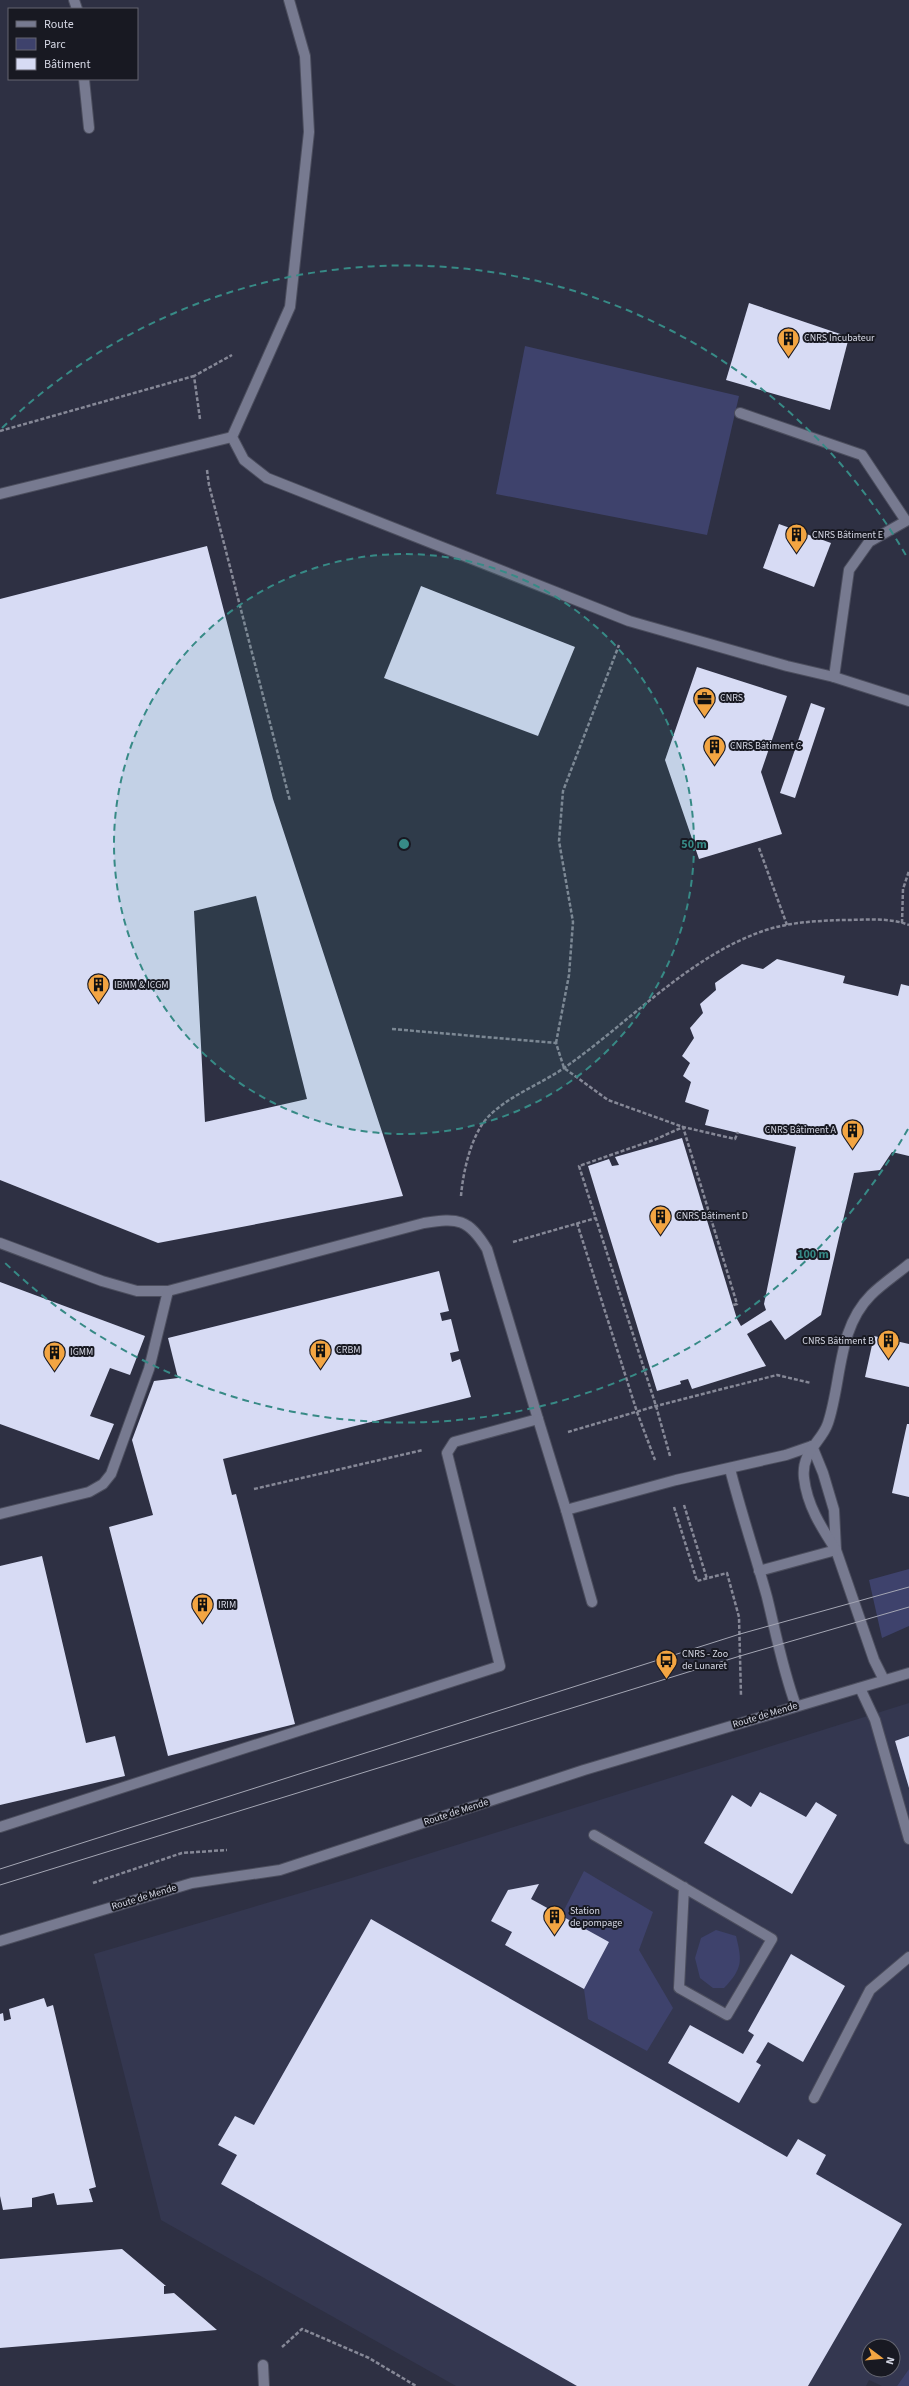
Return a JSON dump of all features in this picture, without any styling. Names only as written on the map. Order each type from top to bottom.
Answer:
[{"type":"main road","points":[[232,437],[290,307],[309,132],[305,56],[289,0]]},
{"type":"main road","points":[[84,80],[89,128]]},
{"type":"main road","points":[[740,413],[862,455],[908,521],[869,542],[849,570],[834,677]]},
{"type":"main road","points":[[0,494],[232,437]]},
{"type":"main road","points":[[232,437],[244,460],[267,478],[629,621],[787,666],[834,677],[909,700]]},
{"type":"main road","points":[[0,1243],[102,1281],[137,1291],[168,1290],[424,1224],[459,1220],[471,1227],[487,1249],[544,1436],[592,1602]]},
{"type":"main road","points":[[884,1680],[874,1660],[836,1550],[814,1515],[804,1478],[804,1467],[812,1446],[828,1425],[850,1328],[857,1313],[871,1295],[909,1264]]},
{"type":"main road","points":[[0,1514],[89,1492],[103,1484],[111,1474],[149,1369],[168,1290]]},
{"type":"main road","points":[[0,1827],[500,1666],[447,1453],[454,1442],[538,1419]]},
{"type":"main road","points":[[566,1510],[672,1481],[730,1469],[812,1446]]},
{"type":"main road","points":[[812,1446],[823,1473],[834,1510],[836,1550]]},
{"type":"main road","points":[[730,1469],[744,1526],[759,1570],[788,1684],[796,1706]]},
{"type":"main road","points":[[759,1570],[836,1550]]},
{"type":"main road","name":"Route de Mende","points":[[0,1941],[192,1883],[280,1870],[584,1770],[909,1673]]},
{"type":"main road","points":[[860,1688],[875,1720],[909,1839]]},
{"type":"main road","points":[[594,1836],[684,1887],[772,1939],[727,2015],[679,1988],[684,1887]]},
{"type":"main road","points":[[814,2098],[870,1990],[909,1956]]},
{"type":"main road","points":[[263,2365],[264,2386]]},
{"type":"path","points":[[0,431],[194,376],[232,355]]},
{"type":"path","points":[[194,376],[209,485],[290,801]]},
{"type":"path","points":[[629,621],[576,753],[563,791],[559,842],[573,922],[569,975],[556,1043],[564,1068],[608,1100],[683,1127],[735,1139],[738,1132]]},
{"type":"path","points":[[760,848],[787,925]]},
{"type":"path","points":[[902,923],[903,890],[909,871]]},
{"type":"path","points":[[459,1220],[462,1179],[472,1146],[488,1117],[523,1092],[564,1068],[723,948],[763,931],[801,922],[885,920],[902,923],[909,926]]},
{"type":"path","points":[[392,1029],[556,1043]]},
{"type":"path","points":[[683,1127],[654,1140],[579,1166],[656,1406],[672,1481],[697,1581],[727,1573],[739,1617],[741,1700]]},
{"type":"path","points":[[683,1127],[737,1304],[733,1305]]},
{"type":"path","points":[[487,1249],[596,1218]]},
{"type":"path","points":[[577,1223],[637,1412],[656,1464],[672,1481],[707,1579]]},
{"type":"path","points":[[544,1436],[560,1435],[656,1406],[777,1375],[835,1389]]},
{"type":"path","points":[[254,1489],[418,1450],[447,1453]]},
{"type":"path","points":[[87,1886],[182,1853],[234,1849]]},
{"type":"path","points":[[263,2365],[302,2329],[369,2358],[416,2386]]},
{"type":"shaded area","points":[[909,1703],[909,2369],[897,2386],[882,2386],[869,2380],[866,2386],[456,2386],[161,2220],[94,1954],[348,1879]]},
{"type":"green space","points":[[525,346],[739,396],[707,535],[496,494]]},
{"type":"green space","points":[[909,1569],[909,1626],[882,1638],[869,1580]]},
{"type":"green space","points":[[584,1871],[653,1912],[639,1950],[673,2008],[647,2051],[588,2019],[584,1989],[609,1942],[561,1916]]},
{"type":"green space","points":[[716,1930],[736,1936],[740,1958],[735,1975],[724,1988],[713,1988],[700,1978],[695,1958],[701,1938]]},
{"type":"green space","points":[[909,2369],[909,2386],[897,2386]]},
{"type":"building","name":"CNRS Incubateur","points":[[749,303],[849,337],[830,410],[726,380]]},
{"type":"building","name":"CNRS Bâtiment E","points":[[779,524],[831,543],[814,587],[763,568]]},
{"type":"building","name":"IBMM & ICGM","points":[[207,546],[273,799],[403,1196],[158,1243],[0,1180],[0,599]],"holes":[[[256,896],[307,1099],[205,1122],[194,911]]]},
{"type":"building","points":[[421,586],[575,647],[538,736],[384,678]]},
{"type":"building","name":"CNRS Bâtiment C","points":[[697,667],[787,696],[761,772],[782,834],[699,859],[665,760]]},
{"type":"building","points":[[811,703],[825,708],[795,798],[780,793]]},
{"type":"building","name":"CNRS Bâtiment A","points":[[777,959],[845,976],[843,983],[898,996],[901,984],[909,986],[909,1156],[892,1152],[880,1170],[854,1173],[821,1315],[785,1340],[771,1320],[747,1334],[766,1366],[692,1389],[688,1379],[680,1381],[681,1384],[657,1391],[588,1166],[609,1159],[612,1166],[619,1165],[615,1157],[682,1138],[737,1319],[741,1326],[766,1310],[764,1304],[796,1147],[705,1125],[709,1110],[685,1102],[691,1082],[683,1076],[690,1063],[682,1056],[694,1038],[690,1028],[703,1013],[700,1004],[716,990],[715,983],[742,964],[763,969]]},
{"type":"building","points":[[439,1271],[449,1311],[440,1313],[442,1321],[451,1319],[459,1351],[450,1353],[452,1362],[460,1359],[471,1397],[223,1459],[232,1495],[236,1494],[295,1724],[168,1756],[109,1527],[153,1515],[132,1440],[154,1381],[178,1378],[168,1338]]},
{"type":"building","name":"IGMM","points":[[0,1282],[145,1336],[130,1375],[110,1368],[90,1416],[114,1424],[99,1460],[0,1424]]},
{"type":"building","name":"CNRS Bâtiment B","points":[[874,1336],[909,1344],[909,1387],[865,1377]]},
{"type":"building","points":[[907,1424],[909,1424],[909,1497],[892,1493]]},
{"type":"building","points":[[42,1556],[86,1743],[115,1736],[125,1776],[0,1805],[0,1566]]},
{"type":"building","points":[[909,1736],[909,1788],[895,1741]]},
{"type":"building","points":[[760,1792],[806,1817],[816,1802],[837,1815],[792,1894],[704,1843],[732,1795],[751,1807]]},
{"type":"building","name":"Station de pompage","points":[[539,1884],[531,1899],[609,1942],[584,1989],[505,1945],[512,1932],[491,1921],[508,1890]]},
{"type":"building","points":[[371,1919],[787,2157],[798,2139],[826,2155],[816,2174],[902,2224],[808,2386],[577,2386],[221,2184],[237,2155],[218,2145],[235,2116],[254,2125]]},
{"type":"building","points":[[791,1954],[845,1986],[803,2062],[768,2042],[756,2062],[761,2065],[739,2103],[668,2063],[690,2025],[743,2054],[754,2035],[748,2031]]},
{"type":"building","points":[[44,1998],[47,2007],[53,2005],[96,2187],[89,2189],[93,2202],[57,2205],[54,2193],[32,2198],[32,2207],[3,2210],[0,2196],[0,2014],[3,2013],[4,2021],[11,2019],[9,2009]]},
{"type":"building","points":[[122,2249],[166,2286],[164,2286],[164,2294],[174,2293],[217,2330],[0,2348],[0,2259]]},
{"type":"tram line","points":[[0,1869],[740,1634],[909,1587]]},
{"type":"tram line","points":[[0,1885],[740,1656],[909,1607]]},
{"type":"place","name":"CNRS Incubateur","points":[[788,358]]},
{"type":"place","name":"CNRS Bâtiment E","points":[[797,554]]},
{"type":"place","name":"CNRS","points":[[704,718]]},
{"type":"place","name":"CNRS Bâtiment C","points":[[715,766]]},
{"type":"place","name":"IBMM & ICGM","points":[[99,1004]]},
{"type":"place","name":"CNRS Bâtiment A","points":[[852,1150]]},
{"type":"place","name":"CNRS Bâtiment D","points":[[661,1236]]},
{"type":"place","name":"CNRS Bâtiment B","points":[[889,1360]]},
{"type":"place","name":"CRBM","points":[[320,1370]]},
{"type":"place","name":"IGMM","points":[[54,1372]]},
{"type":"place","name":"IRIM","points":[[202,1624]]},
{"type":"place","name":"CNRS - Zoo de Lunaret","points":[[666,1680]]},
{"type":"place","name":"Station de pompage","points":[[555,1936]]}]
